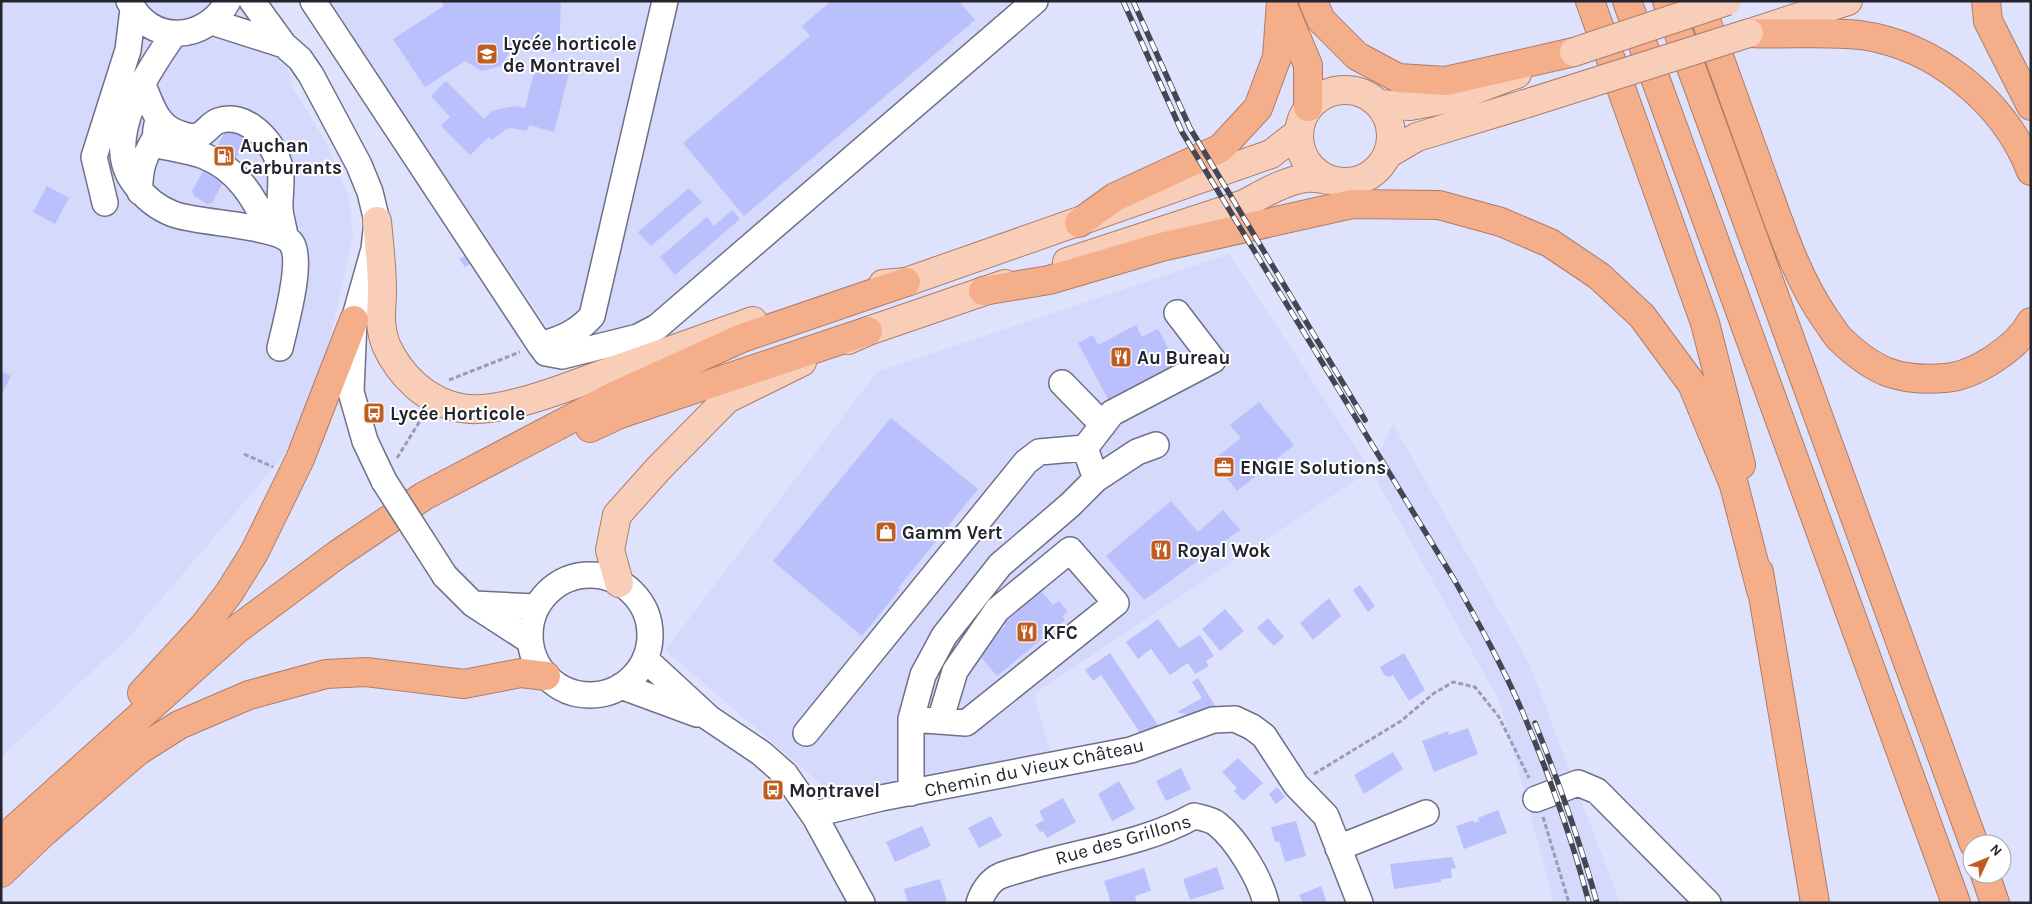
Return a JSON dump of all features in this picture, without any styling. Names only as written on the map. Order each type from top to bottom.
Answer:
[{"type":"highway","points":[[1312,1],[1321,20],[1357,56],[1398,78],[1446,81],[1574,52]]},
{"type":"highway","points":[[1590,1],[1705,323],[1745,483],[1815,903]]},
{"type":"highway","points":[[1627,1],[1956,903]]},
{"type":"highway","points":[[1667,1],[1970,834]]},
{"type":"highway","points":[[1700,1],[1790,252],[1814,303],[1838,337],[1866,361],[1895,376],[1923,380],[1951,378],[1980,368],[2007,349],[2026,330],[2031,322]]},
{"type":"highway","points":[[1986,1],[1988,21],[2031,106]]},
{"type":"highway","points":[[1282,2],[1308,65],[1308,107]]},
{"type":"highway","points":[[1079,223],[1115,197],[1221,148],[1258,108],[1277,57],[1282,2]]},
{"type":"highway","points":[[1749,32],[1784,34],[1823,32],[1861,36],[1894,42],[1925,56],[1952,72],[1979,94],[2003,122],[2025,157],[2031,171]]},
{"type":"highway","points":[[982,291],[1049,280],[1161,247],[1352,204],[1439,205],[1502,222],[1550,243],[1600,276],[1642,316],[1692,384],[1734,485],[1762,590]]},
{"type":"highway","points":[[11,833],[236,630],[338,554],[424,496],[616,395],[742,338],[906,282]]},
{"type":"highway","points":[[11,833],[203,627],[229,593],[254,553],[296,467],[354,320]]},
{"type":"highway","points":[[1,862],[98,767],[246,637],[424,510],[530,454],[620,414],[868,331]]},
{"type":"highway","points":[[1,873],[42,834],[138,751],[179,725],[249,695],[326,674],[366,672],[464,684],[521,673],[546,676]]},
{"type":"highway","points":[[1988,884],[1995,903]]},
{"type":"main road","points":[[1379,104],[1410,106],[1453,98],[1574,52],[1727,1]]},
{"type":"main road","points":[[1388,154],[1417,136],[1525,104],[1848,1]]},
{"type":"main road","points":[[619,583],[610,550],[617,515],[727,398],[868,331],[1244,204],[1267,191],[1292,182],[1307,178],[1346,182],[1362,179],[1383,163],[1388,154],[1391,130],[1386,114],[1379,104],[1360,91],[1344,89],[1331,91],[1317,98],[1308,107],[1300,121],[1298,133],[1300,149],[1304,159],[1314,172],[1329,180]]},
{"type":"main road","points":[[377,221],[382,290],[379,317],[386,344],[398,366],[416,387],[441,402],[462,408],[484,408],[507,405],[549,393],[850,288],[906,282],[1079,223],[1271,154],[1298,133]]},
{"type":"street","points":[[131,5],[144,21],[158,30],[174,34],[188,33],[212,22],[222,12],[228,1]]},
{"type":"street","points":[[252,1],[284,45],[300,58],[311,75],[359,165],[370,192],[377,221],[374,250],[354,320],[351,392],[364,441],[384,481],[445,576],[473,604],[530,641]]},
{"type":"street","points":[[313,1],[540,346],[546,353],[562,356],[638,337],[657,327],[1035,1]]},
{"type":"street","points":[[540,346],[568,337],[583,327],[592,316],[665,1]]},
{"type":"street","points":[[105,203],[94,157],[128,50],[131,5]]},
{"type":"street","points":[[212,22],[284,45]]},
{"type":"street","points":[[174,34],[147,72],[128,117],[123,139],[122,160],[128,176],[140,192],[154,204],[172,214],[277,233]]},
{"type":"street","points":[[142,83],[162,146],[194,153],[223,166],[247,190],[277,233],[292,245],[296,268],[280,348]]},
{"type":"street","points":[[156,128],[166,128],[187,136],[197,136],[216,122],[228,118],[243,122],[258,131],[270,143],[279,162],[280,210],[277,233]]},
{"type":"street","points":[[140,192],[139,176],[142,163],[156,128]]},
{"type":"street","points":[[806,733],[1026,462],[1039,452],[1086,448],[1112,413],[1213,360],[1177,313]]},
{"type":"street","points":[[1062,383],[1103,425]]},
{"type":"street","points":[[911,793],[911,719],[923,675],[944,636],[1000,565],[1070,505],[1096,479],[1137,452],[1156,445]]},
{"type":"street","points":[[1086,448],[1096,479]]},
{"type":"street","points":[[911,719],[966,723],[1116,603],[1070,550],[997,610],[954,671],[940,721]]},
{"type":"street","points":[[582,575],[601,576],[619,583],[633,594],[643,608],[649,624],[649,642],[645,659],[635,674],[622,686],[602,694],[582,695],[562,688],[546,676],[535,660],[530,641],[530,623],[536,607],[548,591],[564,580],[582,575]]},
{"type":"street","points":[[473,604],[536,607]]},
{"type":"street","points":[[645,659],[709,718],[761,753],[785,774],[815,817],[862,903]]},
{"type":"street","points":[[622,686],[709,718]]},
{"type":"street","name":"Chemin du Vieux Château","points":[[815,817],[822,812],[881,798],[1130,750],[1213,720],[1236,719],[1264,736],[1296,785],[1326,816],[1360,903]]},
{"type":"street","points":[[1536,798],[1578,783],[1597,791],[1708,903]]},
{"type":"street","points":[[1338,848],[1427,814]]},
{"type":"street","name":"Rue des Grillons","points":[[980,903],[986,889],[998,877],[1054,859],[1124,842],[1177,826],[1194,816],[1216,823],[1231,840],[1247,860],[1263,890],[1266,903]]},
{"type":"path","points":[[244,454],[279,470]]},
{"type":"path","points":[[1296,785],[1401,721],[1433,694],[1453,682],[1475,687],[1498,718],[1526,770],[1569,903]]},
{"type":"shaded area","points":[[1,1],[270,1],[293,88],[327,144],[349,198],[353,235],[326,356],[283,457],[128,638],[1,757]]},
{"type":"shaded area","points":[[331,1],[1015,1],[977,40],[634,332],[558,347],[548,328],[393,98]]},
{"type":"shaded area","points":[[1229,254],[1371,470],[1034,694],[1050,752],[933,778],[828,790],[665,650],[877,372]]},
{"type":"shaded area","points":[[1393,424],[1529,663],[1620,903],[1554,903],[1500,702],[1371,470]]},
{"type":"building","points":[[441,1],[561,1],[559,52],[512,49],[501,66],[482,71],[465,61],[425,87],[393,39],[444,6]]},
{"type":"building","points":[[831,1],[959,1],[975,20],[744,216],[683,143],[810,36],[802,26]]},
{"type":"building","points":[[536,64],[569,73],[554,132],[529,125],[527,131],[511,128],[505,130],[492,140],[489,137],[470,155],[441,126],[450,117],[431,96],[446,81],[484,119],[492,111],[515,106],[525,108]]},
{"type":"building","name":"Auchan Carburants","points":[[237,111],[256,121],[212,203],[207,204],[194,196],[192,191]]},
{"type":"building","points":[[47,186],[69,198],[55,224],[33,212]]},
{"type":"building","points":[[689,188],[702,202],[651,246],[638,232]]},
{"type":"building","points":[[732,210],[740,219],[675,275],[660,257],[707,217],[714,226]]},
{"type":"building","points":[[465,256],[470,264],[465,267],[459,259]]},
{"type":"building","points":[[1136,325],[1142,337],[1158,329],[1177,365],[1109,401],[1078,343],[1093,335],[1098,345]]},
{"type":"building","points":[[1,371],[11,376],[1,395]]},
{"type":"building","points":[[1259,402],[1294,445],[1237,491],[1213,460],[1241,438],[1230,425]]},
{"type":"building","points":[[891,418],[978,489],[862,636],[773,561]]},
{"type":"building","points":[[1171,501],[1198,532],[1223,510],[1240,530],[1144,600],[1106,556]]},
{"type":"building","points":[[1360,585],[1375,606],[1368,612],[1353,590]]},
{"type":"building","points":[[1041,591],[1053,605],[1059,601],[1068,612],[1062,616],[1065,620],[997,676],[976,651],[1006,626],[1003,623]]},
{"type":"building","points":[[1329,598],[1341,616],[1313,640],[1300,623]]},
{"type":"building","points":[[1225,609],[1244,631],[1220,651],[1202,629]]},
{"type":"building","points":[[1268,618],[1284,637],[1274,646],[1257,628]]},
{"type":"building","points":[[1158,619],[1179,648],[1200,635],[1214,656],[1206,661],[1209,666],[1195,674],[1188,663],[1170,675],[1151,649],[1138,659],[1126,642]]},
{"type":"building","points":[[1110,653],[1160,728],[1141,734],[1101,675],[1093,681],[1085,670]]},
{"type":"building","points":[[1404,653],[1425,690],[1409,701],[1393,675],[1389,677],[1384,675],[1380,667]]},
{"type":"building","points":[[1198,678],[1216,707],[1191,716],[1177,712],[1202,698],[1192,682]]},
{"type":"building","points":[[1468,728],[1478,754],[1434,772],[1422,741],[1448,731],[1449,735]]},
{"type":"building","points":[[1393,752],[1403,769],[1364,794],[1354,775]]},
{"type":"building","points":[[1238,758],[1263,783],[1243,801],[1234,791],[1237,788],[1222,772]]},
{"type":"building","points":[[1181,768],[1191,789],[1166,801],[1156,781]]},
{"type":"building","points":[[1119,781],[1135,809],[1112,821],[1098,794]]},
{"type":"building","points":[[1277,787],[1285,797],[1276,804],[1269,794]]},
{"type":"building","points":[[1063,798],[1076,822],[1047,838],[1043,831],[1040,832],[1035,825],[1044,820],[1039,811]]},
{"type":"building","points":[[1498,810],[1507,833],[1464,849],[1456,826],[1473,820],[1474,823],[1479,821],[1478,818]]},
{"type":"building","points":[[991,816],[1002,836],[979,848],[968,828]]},
{"type":"building","points":[[1296,821],[1306,856],[1285,862],[1279,841],[1275,842],[1271,827]]},
{"type":"building","points":[[922,826],[931,846],[895,862],[886,842]]},
{"type":"building","points":[[1452,857],[1456,868],[1451,869],[1452,878],[1441,879],[1441,882],[1394,889],[1390,864]]},
{"type":"building","points":[[1217,867],[1224,889],[1190,900],[1183,879]]},
{"type":"building","points":[[1144,868],[1151,891],[1135,896],[1137,903],[1111,903],[1104,881]]},
{"type":"building","points":[[940,879],[947,901],[940,903],[908,903],[904,889]]},
{"type":"building","points":[[1321,886],[1327,903],[1303,903],[1299,895]]},
{"type":"railway","points":[[1123,1],[1182,132],[1455,581],[1499,662],[1523,713],[1551,783],[1568,831],[1589,903]]},
{"type":"railway","points":[[1133,1],[1190,128],[1365,420]]},
{"type":"railway","points":[[1535,723],[1569,812],[1597,903]]},
{"type":"place","name":"Lycée horticole de Montravel","points":[[487,54]]},
{"type":"place","name":"Auchan Carburants","points":[[224,156]]},
{"type":"place","name":"Au Bureau","points":[[1121,357]]},
{"type":"place","name":"Lycée Horticole","points":[[374,413]]},
{"type":"place","name":"ENGIE Solutions","points":[[1224,467]]},
{"type":"place","name":"Gamm Vert","points":[[886,532]]},
{"type":"place","name":"Royal Wok","points":[[1161,550]]},
{"type":"place","name":"KFC","points":[[1027,632]]},
{"type":"place","name":"Montravel","points":[[773,790]]}]
